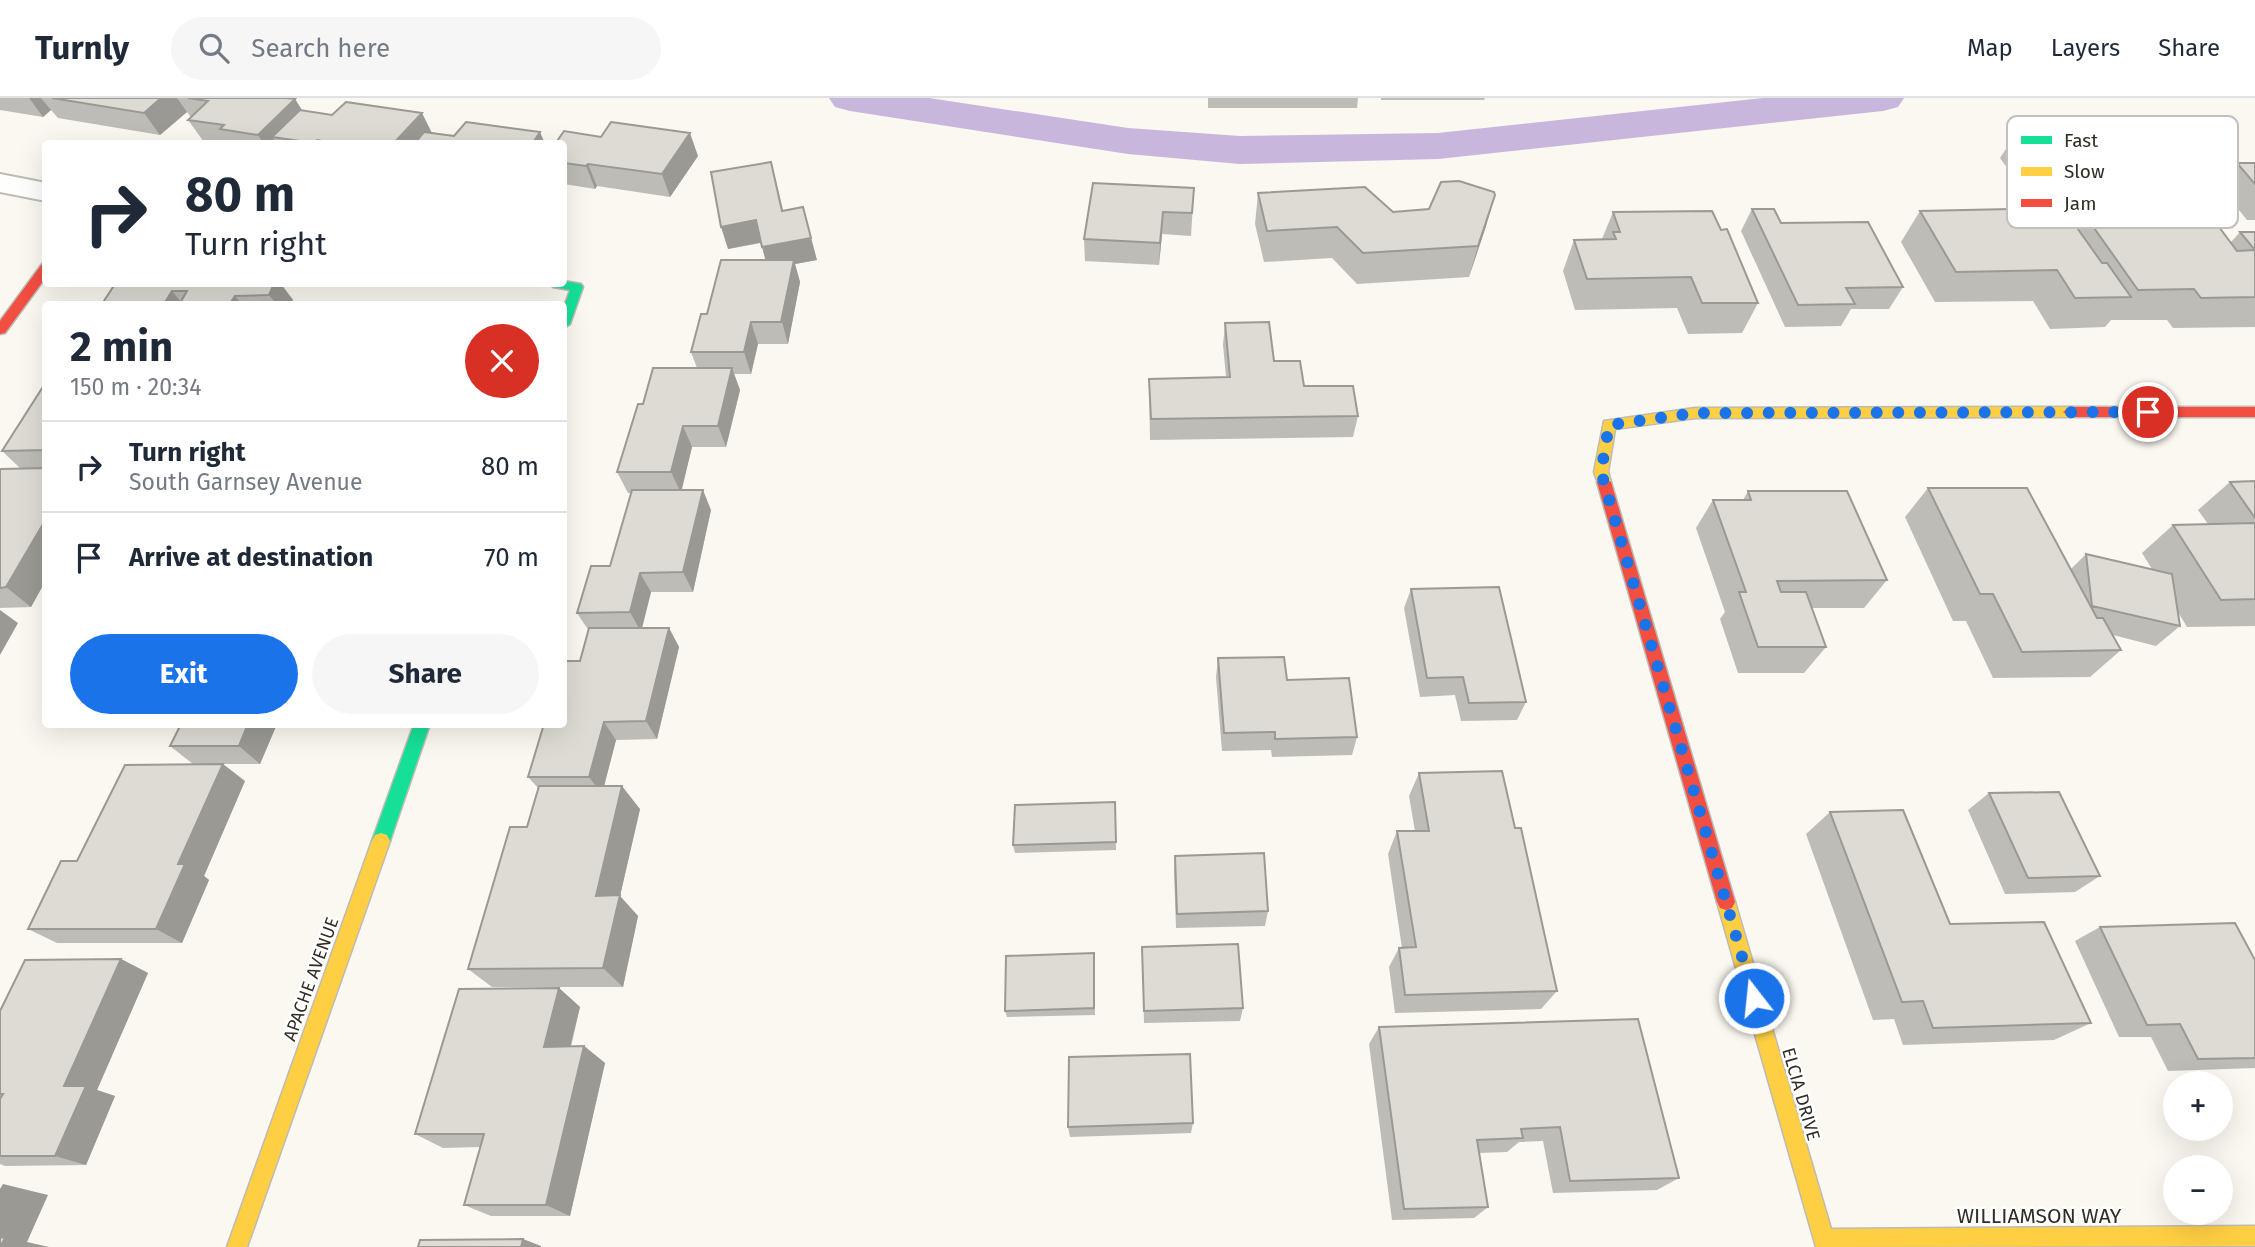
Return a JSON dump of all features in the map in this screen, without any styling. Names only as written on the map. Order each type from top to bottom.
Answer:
[{"type":"street","points":[[0,183],[42,191]]},
{"type":"street","points":[[0,330],[42,272]]},
{"type":"street","points":[[567,286],[577,287],[567,315]]},
{"type":"street","name":"ELCIA DRIVE","points":[[1825,1243],[1601,472],[1609,425],[1695,413],[2255,412]]},
{"type":"street","name":"APACHE AVENUE","points":[[237,1247],[421,728]]},
{"type":"street","name":"WILLIAMSON WAY","points":[[1825,1243],[2255,1236]]},
{"type":"building","points":[[52,98],[161,98],[144,113]]},
{"type":"building","points":[[188,98],[295,99],[258,135],[220,129],[224,125],[188,120],[208,101]]},
{"type":"building","points":[[346,102],[422,113],[397,140],[293,140],[272,137],[300,110],[332,115]]},
{"type":"building","points":[[466,122],[540,132],[535,140],[417,140],[424,132],[454,136]]},
{"type":"building","points":[[611,122],[690,133],[662,174],[567,163],[567,140],[558,140],[564,131],[601,137]]},
{"type":"building","points":[[771,162],[782,211],[803,207],[811,238],[762,247],[756,220],[721,227],[711,172]]},
{"type":"building","points":[[2238,163],[2255,163],[2255,184],[2238,164]]},
{"type":"building","points":[[1459,181],[1494,192],[1495,195],[1478,246],[1363,253],[1337,227],[1267,231],[1258,193],[1365,187],[1393,212],[1429,209],[1441,182]]},
{"type":"building","points":[[1093,183],[1194,188],[1192,213],[1163,212],[1160,243],[1084,239]]},
{"type":"building","points":[[1752,209],[1774,209],[1781,223],[1868,222],[1903,287],[1846,288],[1855,304],[1798,305]]},
{"type":"building","points":[[2007,209],[2007,228],[2077,228],[2131,297],[2075,298],[2057,270],[1956,272],[1920,211]]},
{"type":"building","points":[[1712,211],[1721,230],[1727,229],[1758,303],[1702,303],[1691,277],[1587,279],[1574,240],[1616,239],[1613,232],[1620,232],[1613,212]]},
{"type":"building","points":[[2094,228],[2220,228],[2237,251],[2255,250],[2255,297],[2201,298],[2194,289],[2138,290]]},
{"type":"building","points":[[2240,232],[2255,232],[2255,250]]},
{"type":"building","points":[[721,260],[794,260],[781,322],[751,322],[744,352],[691,352],[701,314],[707,314]]},
{"type":"building","points":[[113,287],[273,287],[269,295],[235,296],[232,301],[181,301],[187,291],[172,291],[166,301],[104,301]]},
{"type":"building","points":[[1269,322],[1274,361],[1300,361],[1304,386],[1353,386],[1358,416],[1151,419],[1149,379],[1230,377],[1225,323]]},
{"type":"building","points":[[653,368],[732,368],[718,426],[683,426],[671,472],[617,472],[638,404],[643,404]]},
{"type":"building","points":[[42,388],[42,450],[2,451]]},
{"type":"building","points":[[42,468],[42,526],[6,587],[0,588],[0,470]]},
{"type":"building","points":[[2255,481],[2255,518],[2230,482]]},
{"type":"building","points":[[1928,488],[2027,488],[2097,618],[2103,618],[2121,650],[2022,652],[1993,594],[1980,594]]},
{"type":"building","points":[[632,490],[703,490],[683,572],[640,573],[630,612],[577,613],[591,566],[610,566]]},
{"type":"building","points":[[1748,491],[1847,491],[1887,580],[1777,581],[1781,592],[1806,592],[1826,647],[1758,647],[1739,592],[1746,592],[1713,500],[1751,500]]},
{"type":"building","points":[[2255,523],[2255,599],[2221,600],[2173,525]]},
{"type":"building","points":[[2086,554],[2172,574],[2180,626],[2092,606]]},
{"type":"building","points":[[1499,587],[1526,702],[1469,703],[1463,677],[1427,678],[1411,589]]},
{"type":"building","points":[[589,628],[669,628],[646,721],[604,722],[589,777],[528,777],[543,728],[567,728],[567,661],[580,661]]},
{"type":"building","points":[[1284,657],[1287,680],[1349,678],[1357,737],[1275,739],[1275,732],[1224,733],[1218,658]]},
{"type":"building","points":[[179,728],[246,728],[239,746],[170,746]]},
{"type":"building","points":[[223,764],[178,864],[185,864],[156,929],[28,929],[61,861],[77,861],[125,765]]},
{"type":"building","points":[[1502,771],[1515,828],[1521,828],[1557,991],[1405,995],[1399,948],[1416,947],[1397,831],[1429,831],[1419,773]]},
{"type":"building","points":[[539,786],[622,786],[596,896],[620,895],[603,968],[468,969],[510,827],[527,827]]},
{"type":"building","points":[[2059,792],[2100,876],[2028,878],[1989,793]]},
{"type":"building","points":[[1115,802],[1116,842],[1013,845],[1015,805]]},
{"type":"building","points":[[1903,810],[1950,924],[2044,922],[2091,1023],[1933,1028],[1923,1001],[1902,1002],[1830,812]]},
{"type":"building","points":[[1264,853],[1268,911],[1177,914],[1175,856]]},
{"type":"building","points":[[2235,923],[2255,960],[2255,1058],[2198,1059],[2180,1024],[2147,1025],[2100,927]]},
{"type":"building","points":[[1238,944],[1243,1008],[1144,1011],[1142,947]]},
{"type":"building","points":[[1094,953],[1094,1008],[1005,1011],[1006,956]]},
{"type":"building","points":[[121,959],[64,1086],[86,1086],[55,1156],[0,1156],[0,1099],[3,1094],[0,1094],[0,1011],[25,960]]},
{"type":"building","points":[[559,988],[544,1047],[584,1046],[546,1205],[464,1205],[484,1134],[415,1134],[459,989]]},
{"type":"building","points":[[1638,1019],[1679,1178],[1570,1181],[1560,1127],[1521,1129],[1523,1138],[1477,1140],[1488,1207],[1404,1209],[1379,1027]]},
{"type":"building","points":[[1190,1054],[1193,1123],[1068,1127],[1069,1057]]},
{"type":"building","points":[[523,1239],[521,1247],[418,1247],[420,1240]]},
{"type":"waterway","points":[[850,98],[1128,141],[1240,150],[1438,146],[1883,98]]},
{"type":"traffic: fast","points":[[567,286],[577,287],[567,315]]},
{"type":"traffic: fast","points":[[381,841],[421,728]]},
{"type":"traffic: slow","points":[[1604,482],[1601,472],[1609,425],[1695,413],[2070,412]]},
{"type":"traffic: slow","points":[[237,1247],[381,841]]},
{"type":"traffic: slow","points":[[1726,902],[1826,1247]]},
{"type":"traffic: slow","points":[[1824,1239],[2255,1236]]},
{"type":"traffic: jam","points":[[0,330],[42,272]]},
{"type":"traffic: jam","points":[[2070,412],[2255,412]]},
{"type":"traffic: jam","points":[[1604,482],[1726,902]]},
{"type":"route","points":[[1754,998],[1601,472],[1609,425],[1695,413],[2148,412]]}]
